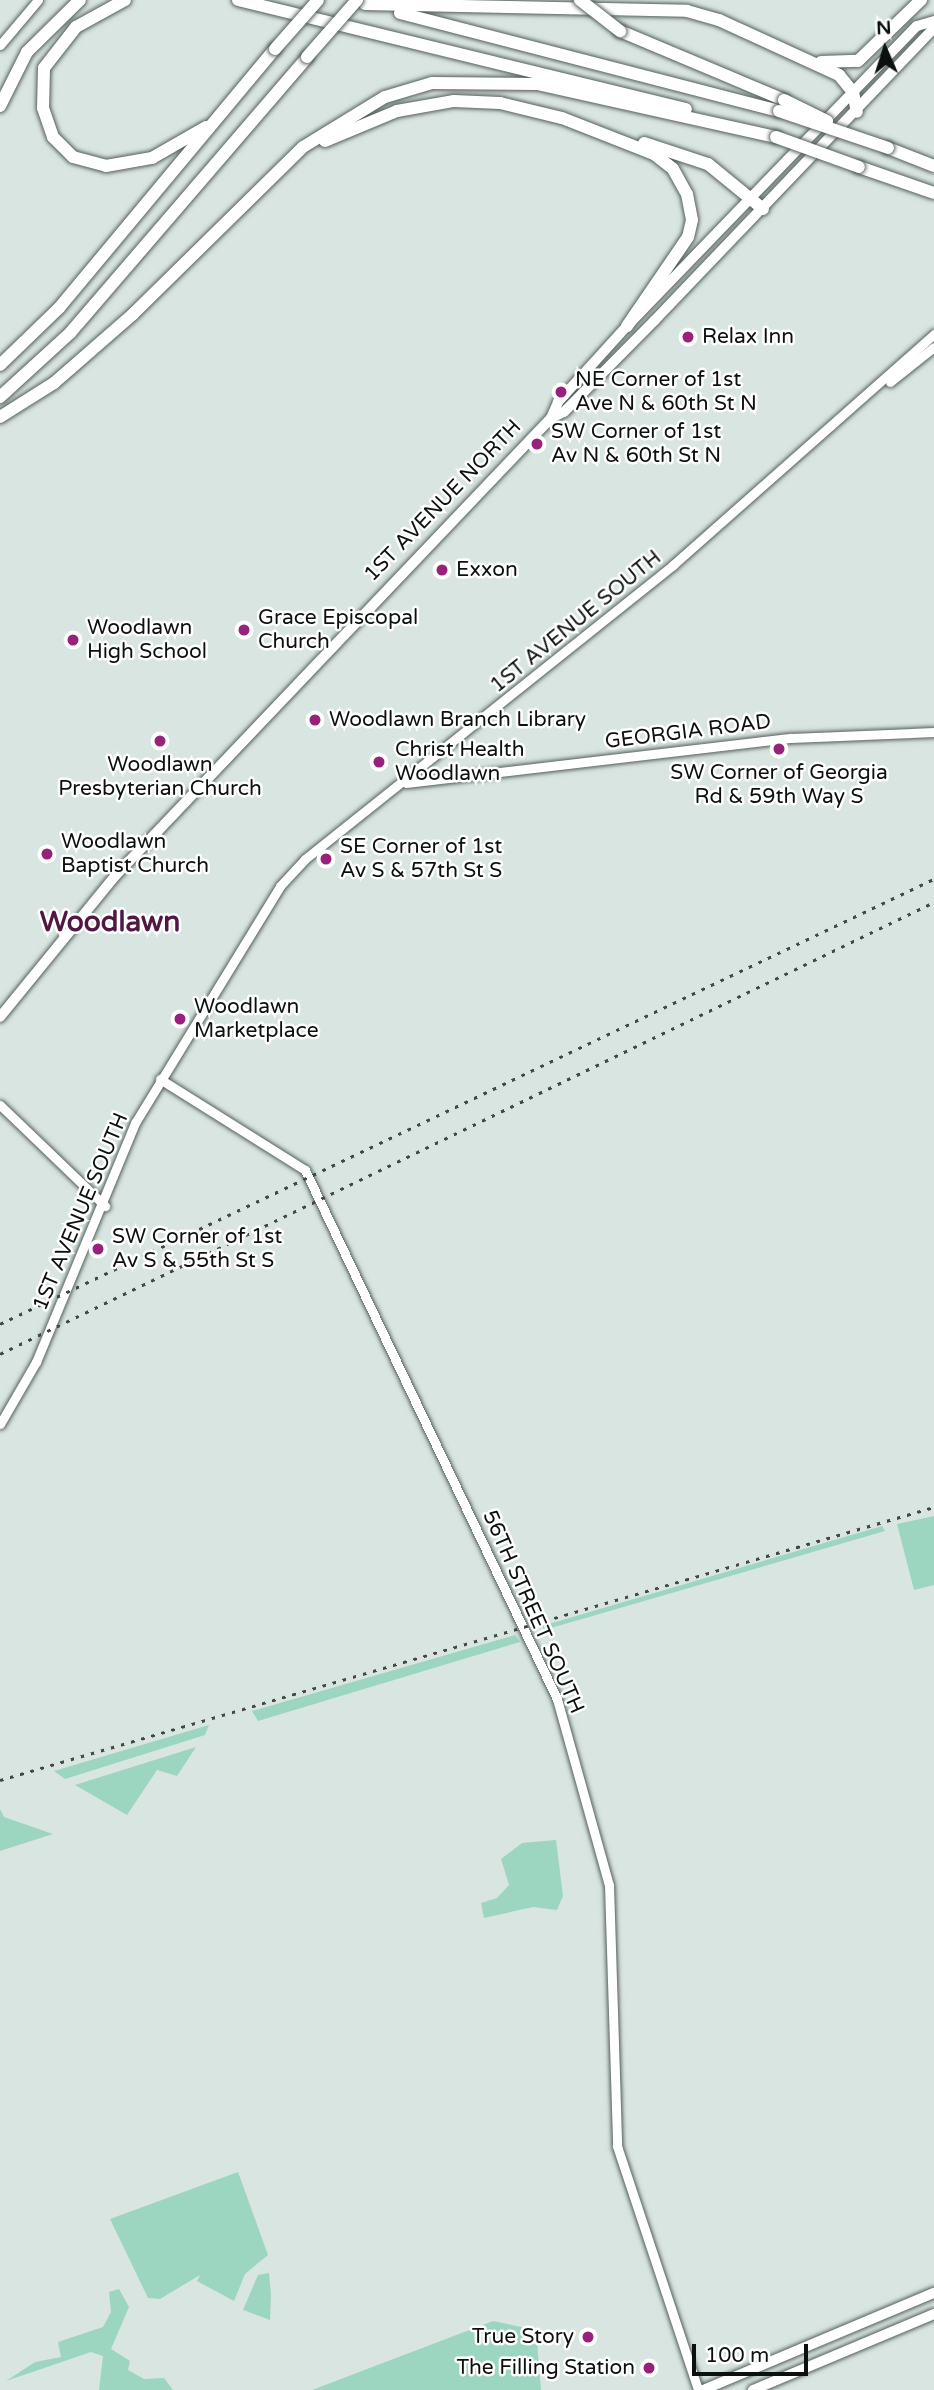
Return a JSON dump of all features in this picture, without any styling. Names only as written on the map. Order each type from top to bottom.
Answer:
[{"type":"highway","points":[[0,106],[27,52],[80,0]]},
{"type":"highway","points":[[125,0],[76,27],[44,68],[43,108],[63,149],[87,163],[134,164],[173,149],[221,117]]},
{"type":"highway","points":[[238,0],[653,99],[934,193]]},
{"type":"highway","points":[[0,365],[59,308],[318,0]]},
{"type":"highway","points":[[346,0],[687,11],[813,61],[839,75],[853,92],[857,112]]},
{"type":"highway","points":[[580,0],[620,31],[781,106],[934,166]]},
{"type":"highway","points":[[813,61],[858,61],[921,0]]},
{"type":"highway","points":[[0,397],[69,332],[307,57],[361,2]]},
{"type":"highway","points":[[361,2],[781,106]]},
{"type":"highway","points":[[0,417],[54,383],[133,314],[278,172],[342,118],[385,97],[432,83],[537,84],[742,128]]},
{"type":"highway","points":[[278,172],[337,132],[397,111],[454,101],[500,103],[622,141],[699,160],[763,209]]},
{"type":"highway","points":[[622,141],[673,169],[687,194],[692,219],[688,237],[627,326]]},
{"type":"main road","name":"1ST AVENUE NORTH","points":[[0,1017],[198,786],[551,418],[558,402],[627,326],[917,26],[934,21]]},
{"type":"main road","name":"1ST AVENUE NORTH","points":[[551,418],[564,412],[857,112],[934,28]]},
{"type":"main road","points":[[701,2390],[934,2293]]},
{"type":"main road","points":[[753,2390],[934,2314]]},
{"type":"street","points":[[0,45],[38,0]]},
{"type":"street","name":"1ST AVENUE SOUTH","points":[[0,1424],[36,1362],[105,1206],[126,1141],[160,1079],[280,886],[305,859],[635,598],[882,385],[934,334]]},
{"type":"street","name":"1ST AVENUE SOUTH","points":[[882,385],[934,346]]},
{"type":"street","name":"GEORGIA ROAD","points":[[404,783],[790,738],[934,732]]},
{"type":"street","name":"56TH STREET SOUTH","points":[[160,1079],[300,1165],[557,1699],[576,1757],[609,1885],[617,2146],[701,2390]]},
{"type":"street","points":[[0,1105],[105,1206]]},
{"type":"green space","points":[[934,1516],[934,1585],[914,1590],[897,1524]]},
{"type":"green space","points":[[882,1526],[885,1531],[544,1630],[542,1626]]},
{"type":"green space","points":[[515,1635],[520,1642],[258,1721],[252,1711]]},
{"type":"green space","points":[[209,1725],[205,1735],[65,1779],[54,1771]]},
{"type":"green space","points":[[196,1747],[177,1776],[157,1770],[127,1815],[75,1785]]},
{"type":"green space","points":[[0,1809],[4,1817],[53,1834],[0,1851]]},
{"type":"green space","points":[[556,1840],[563,1896],[557,1910],[533,1907],[484,1918],[481,1903],[497,1898],[509,1885],[501,1859],[522,1843]]},
{"type":"green space","points":[[238,2172],[268,2255],[245,2274],[234,2301],[197,2281],[200,2275],[160,2299],[148,2298],[110,2219]]},
{"type":"green space","points":[[269,2273],[270,2320],[243,2310],[258,2275]]},
{"type":"green space","points":[[119,2289],[129,2307],[111,2349],[130,2361],[128,2370],[144,2379],[164,2378],[173,2390],[99,2390],[103,2356],[91,2352],[6,2381],[35,2362],[61,2357],[58,2342],[103,2327],[111,2312],[109,2292]]},
{"type":"green space","points":[[493,2321],[536,2330],[541,2390],[312,2390]]},
{"type":"railway","points":[[0,1324],[934,879]]},
{"type":"railway","points":[[0,1354],[934,902]]},
{"type":"railway","points":[[0,1780],[934,1507]]},
{"type":"place","name":"Relax Inn","points":[[688,337]]},
{"type":"place","name":"NE Corner of 1st Ave N & 60th St N","points":[[561,392]]},
{"type":"place","name":"SW Corner of 1st Av N & 60th St N","points":[[537,444]]},
{"type":"place","name":"Exxon","points":[[442,570]]},
{"type":"place","name":"Grace Episcopal Church","points":[[244,630]]},
{"type":"place","name":"Woodlawn High School","points":[[73,640]]},
{"type":"place","name":"Woodlawn Branch Library","points":[[315,720]]},
{"type":"place","name":"Woodlawn Presbyterian Church","points":[[160,741]]},
{"type":"place","name":"SW Corner of Georgia Rd & 59th Way S","points":[[779,749]]},
{"type":"place","name":"Christ Health Woodlawn","points":[[379,762]]},
{"type":"place","name":"Woodlawn Baptist Church","points":[[47,854]]},
{"type":"place","name":"SE Corner of 1st Av S & 57th St S","points":[[326,859]]},
{"type":"place","name":"Woodlawn Marketplace","points":[[180,1019]]},
{"type":"place","name":"SW Corner of 1st Av S & 55th St S","points":[[98,1249]]},
{"type":"place","name":"True Story","points":[[588,2337]]},
{"type":"place","name":"The Filling Station","points":[[649,2368]]},
{"type":"district","name":"Woodlawn","points":[[110,922]]}]
